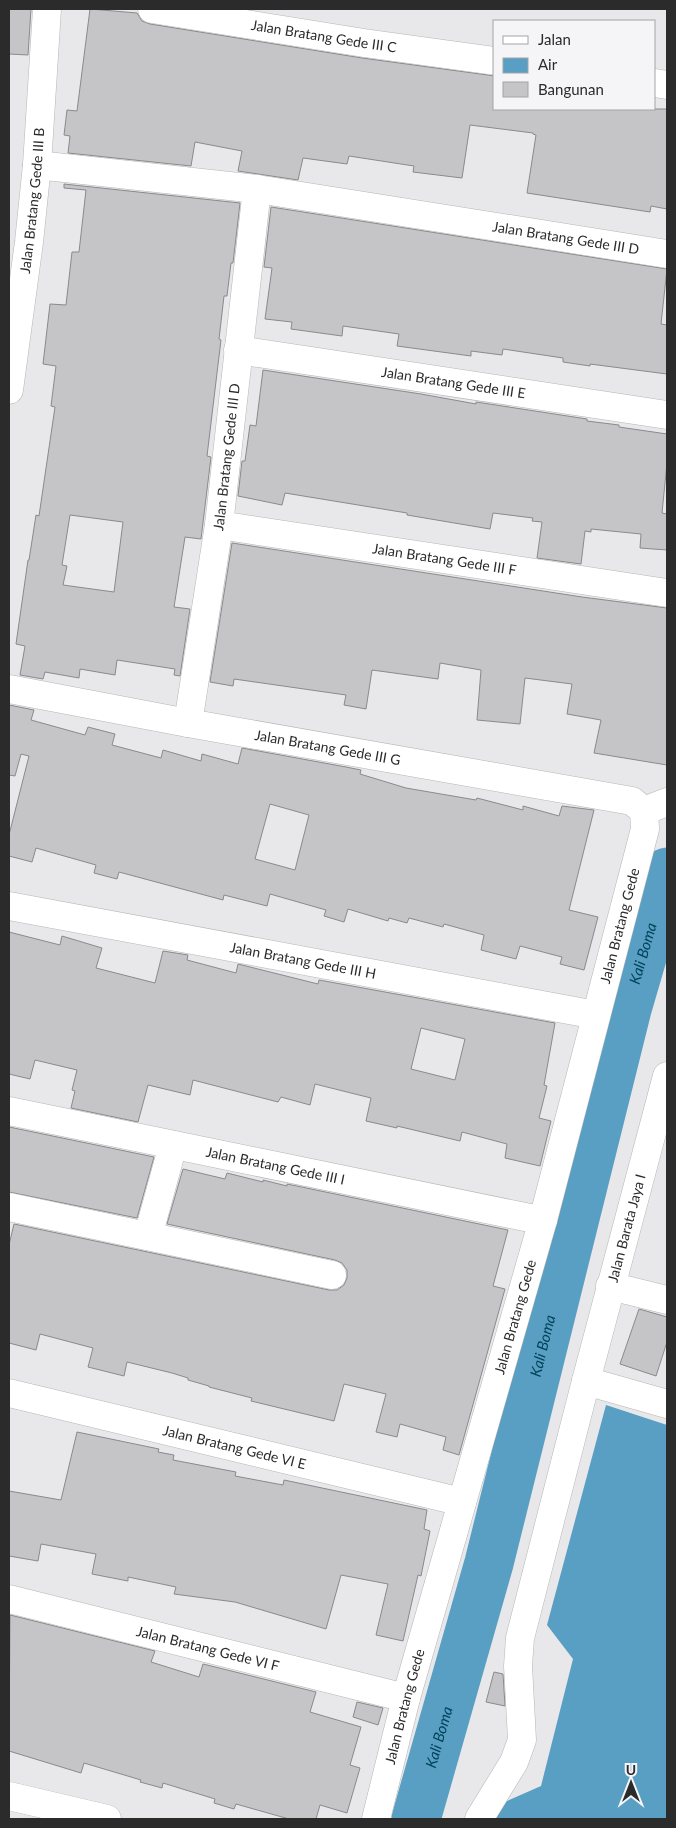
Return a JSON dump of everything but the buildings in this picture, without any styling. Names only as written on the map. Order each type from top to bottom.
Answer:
[{"type":"street","name":"Jalan Bratang Gede III B","points":[[9,390],[19,242],[37,165],[47,9]]},
{"type":"street","name":"Jalan Bratang Gede III C","points":[[152,9],[364,43],[493,61]]},
{"type":"street","name":"Jalan Bratang Gede III D","points":[[37,165],[257,189],[667,254]]},
{"type":"street","name":"Jalan Bratang Gede III D","points":[[188,723],[220,525],[257,189]]},
{"type":"street","name":"Jalan Bratang Gede III E","points":[[238,350],[667,415]]},
{"type":"street","name":"Jalan Bratang Gede III F","points":[[220,525],[667,593]]},
{"type":"street","name":"Jalan Bratang Gede III G","points":[[9,688],[188,723],[632,800],[656,806]]},
{"type":"street","name":"Jalan Bratang Gede","points":[[376,1819],[406,1698],[543,1220],[645,829],[656,806]]},
{"type":"street","name":"Jalan Bratang Gede III H","points":[[9,906],[596,1015]]},
{"type":"street","name":"Jalan Barata Jaya I","points":[[479,1819],[514,1762],[522,1740],[518,1666],[520,1638],[610,1286],[667,1076]]},
{"type":"street","name":"Jalan Bratang Gede III I","points":[[9,1111],[543,1220]]},
{"type":"street","points":[[148,1236],[173,1145]]},
{"type":"street","points":[[9,1207],[332,1276]]},
{"type":"street","points":[[610,1286],[667,1300]]},
{"type":"street","points":[[586,1380],[667,1404]]},
{"type":"street","name":"Jalan Bratang Gede VI E","points":[[9,1393],[462,1502]]},
{"type":"street","name":"Jalan Bratang Gede VI F","points":[[9,1600],[406,1698]]},
{"type":"street","points":[[9,1796],[107,1819]]},
{"type":"water","points":[[606,1405],[667,1425],[667,1819],[489,1819],[491,1808],[541,1786],[573,1659],[547,1625]]},
{"type":"waterway","name":"Kali Boma","points":[[416,1819],[489,1563],[627,1009],[667,872]]}]
